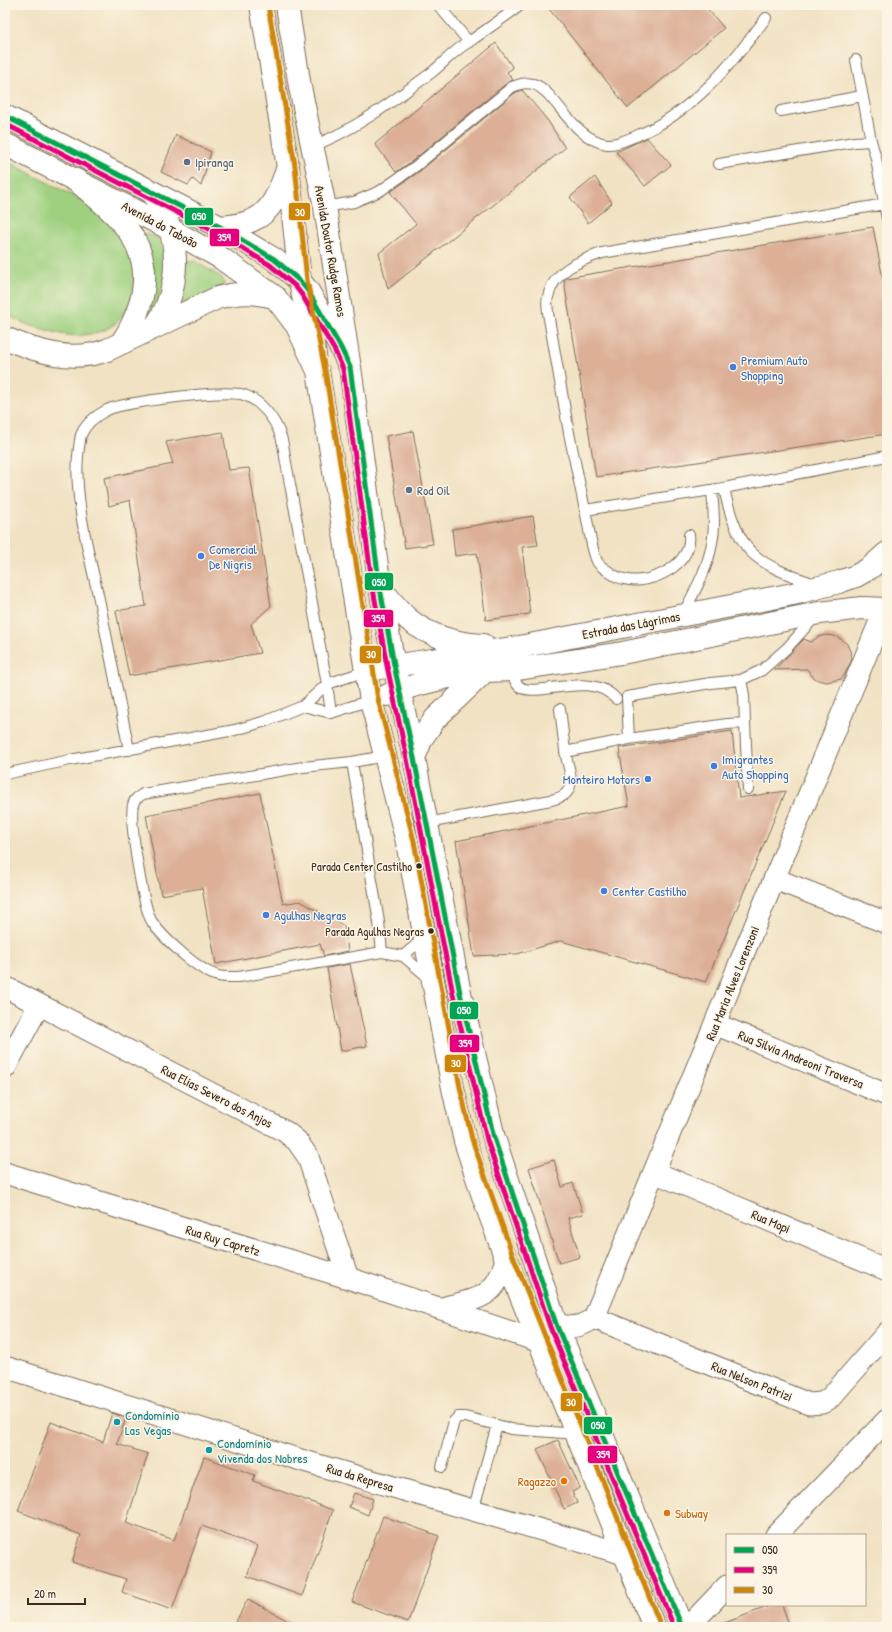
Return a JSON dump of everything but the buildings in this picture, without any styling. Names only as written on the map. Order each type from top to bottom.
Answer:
[{"type":"main road","points":[[261,5],[287,159],[300,281],[318,371],[371,700],[407,842],[453,1088],[465,1141],[506,1259],[654,1627]]},
{"type":"main road","name":"Avenida Doutor Rudge Ramos","points":[[287,5],[312,146],[325,207],[350,367],[380,588],[394,665],[414,758],[460,993],[494,1138],[556,1324],[682,1627]]},
{"type":"main road","name":"Avenida do Taboão","points":[[5,116],[220,227],[274,259],[300,281],[313,300],[350,367]]},
{"type":"main road","name":"Avenida do Taboão","points":[[5,144],[170,229],[221,258],[275,297],[297,326],[318,371]]},
{"type":"main road","points":[[220,227],[253,220],[264,213],[278,193],[287,159],[312,146]]},
{"type":"main road","points":[[76,180],[118,217],[138,246],[142,256],[145,272],[144,289],[136,317],[122,342]]},
{"type":"main road","points":[[153,193],[170,229],[174,251],[173,287],[168,305],[154,328]]},
{"type":"main road","points":[[5,338],[43,352],[73,356],[100,353],[206,303],[229,294],[252,292],[275,297]]},
{"type":"main road","name":"Estrada das Lágrimas","points":[[366,671],[394,665],[519,647],[683,614],[793,594],[879,568],[887,553]]},
{"type":"main road","points":[[380,588],[407,618],[421,629],[435,635],[468,644],[519,647]]},
{"type":"main road","name":"Estrada das Lágrimas","points":[[371,700],[416,684],[444,678],[485,671],[512,670],[622,653],[819,613],[862,608],[886,609]]},
{"type":"main road","points":[[414,758],[422,738],[435,719],[485,671]]},
{"type":"street","name":"Rua Maria Alves Lorenzoni","points":[[594,1318],[886,609]]},
{"type":"street","points":[[775,879],[887,923]]},
{"type":"street","name":"Rua Elias Severo dos Anjos","points":[[5,987],[286,1132],[297,1141],[308,1157],[348,1278]]},
{"type":"street","points":[[5,1068],[39,1005]]},
{"type":"street","name":"Rua Silvia Andreoni Traversa","points":[[715,1024],[887,1095]]},
{"type":"street","name":"Rua Mopi","points":[[654,1172],[887,1270]]},
{"type":"street","name":"Rua Ruy Capretz","points":[[5,1173],[348,1278],[538,1341]]},
{"type":"street","points":[[442,1308],[481,1297],[494,1287],[502,1275],[506,1259]]},
{"type":"street","points":[[556,1324],[572,1328],[583,1325],[594,1318]]},
{"type":"street","name":"Rua Nelson Patrizi","points":[[594,1318],[808,1404],[822,1403],[830,1398],[887,1333]]},
{"type":"street","name":"Rua da Represa","points":[[5,1367],[304,1461],[624,1554]]},
{"type":"street","points":[[777,1534],[887,1420]]},
{"type":"street","points":[[688,1627],[726,1587]]},
{"type":"lane","points":[[438,5],[469,42]]},
{"type":"lane","points":[[312,146],[330,140],[372,114],[432,72],[458,48],[469,42],[521,5]]},
{"type":"lane","points":[[325,207],[354,202],[380,191],[416,166],[512,87],[523,83],[534,84],[543,90],[582,131],[592,139],[608,144],[622,142],[647,131],[679,112],[709,85],[739,54],[766,18]]},
{"type":"lane","points":[[856,60],[887,219]]},
{"type":"lane","points":[[781,111],[862,96]]},
{"type":"lane","points":[[719,164],[854,142],[871,141]]},
{"type":"lane","points":[[689,535],[688,544],[684,554],[676,565],[665,573],[654,578],[643,580],[626,580],[617,577],[598,563],[594,551],[569,433],[548,313],[547,298],[552,286],[563,271],[580,261],[602,253],[884,204]]},
{"type":"lane","points":[[129,750],[86,536],[77,462],[81,435],[91,419],[108,410],[138,402],[208,394],[231,393],[244,395],[259,404],[271,417],[280,434],[327,684],[330,713]]},
{"type":"lane","points":[[585,510],[724,488],[887,456]]},
{"type":"lane","points":[[724,488],[734,522],[746,547],[763,561],[790,576],[823,586]]},
{"type":"lane","points":[[683,614],[706,568],[713,542],[712,490]]},
{"type":"lane","points":[[629,739],[626,697],[712,683],[741,680],[762,670],[787,648],[819,613]]},
{"type":"lane","points":[[512,670],[516,684],[522,689],[531,690],[569,685],[595,685],[605,689],[616,699]]},
{"type":"lane","points":[[5,774],[235,730],[266,721],[303,706],[327,684],[366,671]]},
{"type":"lane","points":[[741,680],[744,695],[748,788]]},
{"type":"lane","points":[[303,706],[330,713],[371,700]]},
{"type":"lane","points":[[438,821],[551,800],[563,796],[571,783],[565,752],[560,709]]},
{"type":"lane","points":[[565,752],[629,739],[726,724],[745,723]]},
{"type":"lane","points":[[385,756],[352,762],[303,767],[143,794],[136,798],[133,803],[132,812],[134,838],[144,901],[152,920],[173,945],[215,975],[239,977],[382,952],[403,956],[433,981]]},
{"type":"lane","points":[[352,762],[379,922],[382,952]]},
{"type":"lane","points":[[403,956],[424,938]]},
{"type":"lane","points":[[442,1466],[454,1421],[458,1417],[465,1417],[511,1429],[577,1434]]},
{"type":"lane","points":[[473,1511],[497,1425]]},
{"type":"green space","points":[[5,160],[83,201],[102,215],[126,242],[135,267],[132,301],[116,323],[105,330],[76,336],[61,334],[28,325],[5,314]]},
{"type":"green space","points":[[147,234],[157,238],[164,252],[166,272],[153,318],[147,319],[145,313],[142,235]]},
{"type":"green space","points":[[193,260],[221,277],[225,283],[223,287],[178,308],[183,268],[186,261]]},
{"type":"transit line","name":"30","points":[[268,5],[295,166],[307,280],[325,370],[378,699],[414,841],[460,1087],[472,1139],[513,1256],[660,1624]]},
{"type":"transit line","name":"050","points":[[5,116],[220,227],[274,259],[300,281],[308,291],[341,348],[350,367],[380,588],[394,665],[414,758],[460,993],[494,1138],[556,1324],[682,1627]]},
{"type":"transit line","name":"359","points":[[5,124],[217,233],[270,265],[295,286],[302,295],[335,351],[343,369],[373,589],[387,666],[407,759],[453,994],[487,1140],[550,1327],[674,1627]]},
{"type":"place","name":"Ipiranga","points":[[187,162]]},
{"type":"place","name":"Premium Auto Shopping","points":[[733,367]]},
{"type":"place","name":"Rod Oil","points":[[409,490]]},
{"type":"place","name":"Comercial De Nigris","points":[[201,556]]},
{"type":"place","name":"Imigrantes Auto Shopping","points":[[714,766]]},
{"type":"place","name":"Monteiro Motors","points":[[648,779]]},
{"type":"place","name":"Parada Center Castilho","points":[[419,866]]},
{"type":"place","name":"Center Castilho","points":[[604,891]]},
{"type":"place","name":"Agulhas Negras","points":[[266,915]]},
{"type":"place","name":"Parada Agulhas Negras","points":[[431,931]]},
{"type":"place","name":"Condomínio Las Vegas","points":[[117,1422]]},
{"type":"place","name":"Condomínio Vivenda dos Nobres","points":[[209,1450]]},
{"type":"place","name":"Ragazzo","points":[[564,1481]]},
{"type":"place","name":"Subway","points":[[667,1513]]}]
